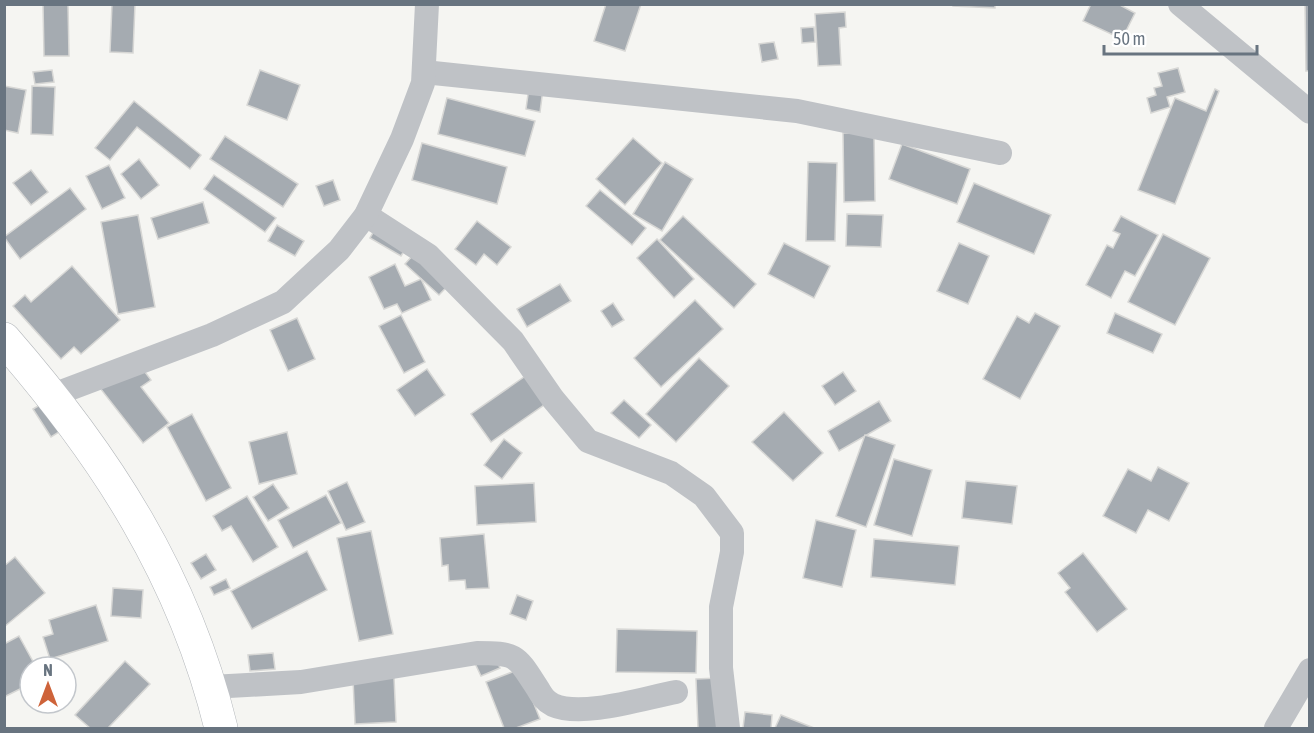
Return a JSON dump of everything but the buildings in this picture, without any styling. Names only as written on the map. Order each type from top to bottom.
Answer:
[{"type":"street","points":[[53,395],[212,335],[283,302],[339,250],[366,215],[402,139],[423,83],[428,4]]},
{"type":"street","points":[[1180,4],[1310,112]]},
{"type":"street","points":[[424,72],[797,111],[1000,153]]},
{"type":"street","points":[[366,215],[428,255],[513,341],[553,399],[588,441],[671,473],[704,496],[732,532],[732,552],[721,607],[721,668],[728,729]]},
{"type":"street","points":[[4,339],[53,395],[120,488],[164,568],[211,687],[221,729]]},
{"type":"street","points":[[211,687],[301,682],[477,653],[506,653],[517,658],[544,700],[564,708],[582,709],[676,692]]},
{"type":"street","points":[[1276,729],[1310,670]]}]
